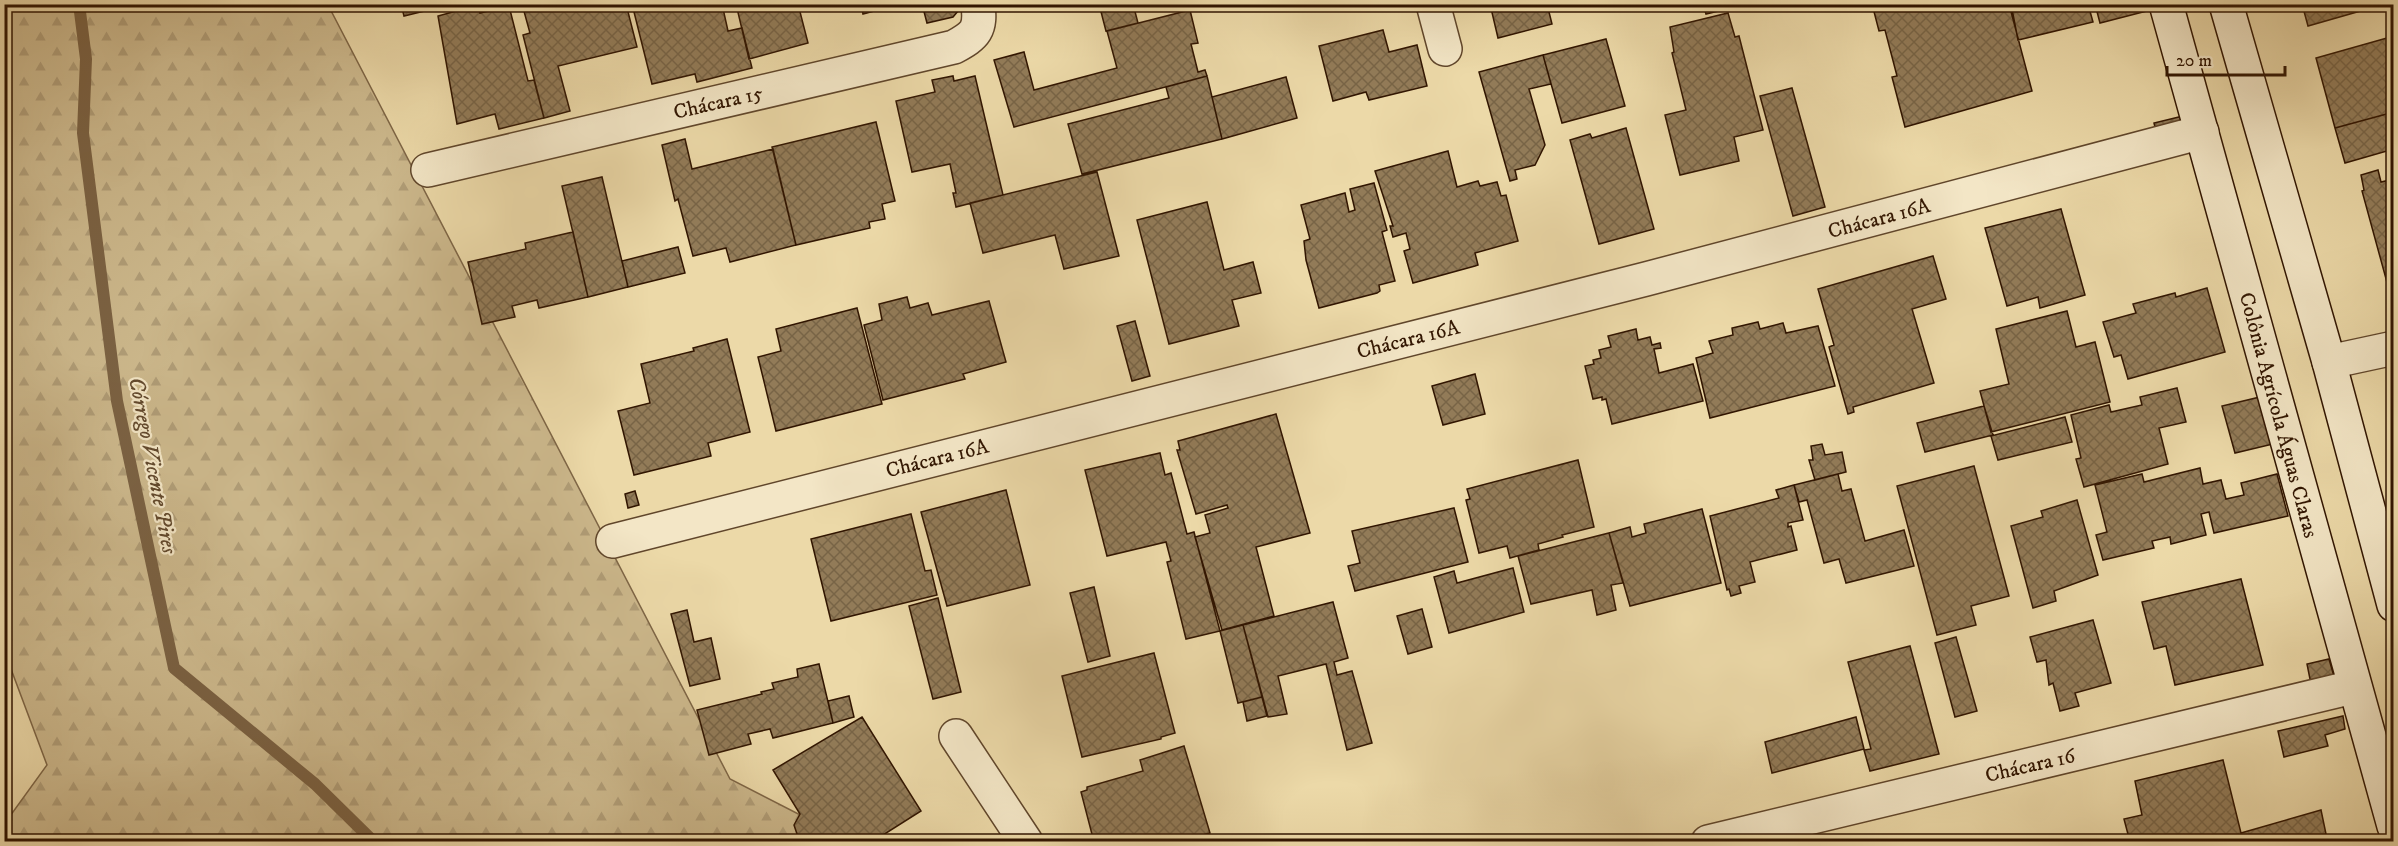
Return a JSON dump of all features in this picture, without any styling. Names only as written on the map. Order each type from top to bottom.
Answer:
[{"type":"street","name":"Chácara 15","points":[[428,170],[954,47],[973,37],[979,26],[978,4]]},
{"type":"street","points":[[1433,4],[1445,49]]},
{"type":"street","name":"Colônia Agrícola Águas Claras","points":[[2166,4],[2353,687],[2394,826]]},
{"type":"street","points":[[2226,4],[2329,362],[2394,605]]},
{"type":"street","name":"Chácara 16A","points":[[613,541],[1646,279],[2202,132]]},
{"type":"street","points":[[2329,362],[2394,348]]},
{"type":"street","name":"Chácara 16","points":[[1708,842],[2353,687]]},
{"type":"street","points":[[956,736],[1026,842]]},
{"type":"green space","points":[[5,5],[328,5],[730,779],[851,841],[5,841],[5,823],[47,765],[5,653]]},
{"type":"building","points":[[401,4],[453,4],[404,16]]},
{"type":"building","points":[[522,4],[626,4],[637,47],[558,66],[570,111],[544,118],[523,35],[530,33]]},
{"type":"building","points":[[632,4],[722,4],[728,31],[742,28],[752,68],[697,82],[695,74],[652,84]]},
{"type":"building","points":[[736,4],[798,4],[808,43],[749,59]]},
{"type":"building","points":[[861,4],[900,4],[863,14]]},
{"type":"building","points":[[922,4],[956,4],[958,11],[953,17],[927,23]]},
{"type":"building","points":[[1099,4],[1133,4],[1138,23],[1106,31]]},
{"type":"building","points":[[1490,4],[1547,4],[1552,24],[1498,38]]},
{"type":"building","points":[[1703,4],[1747,4],[1706,14]]},
{"type":"building","points":[[1872,4],[2009,4],[2032,91],[1905,127],[1892,77],[1897,76],[1885,30],[1879,31]]},
{"type":"building","points":[[2011,4],[2088,4],[2093,22],[2018,40]]},
{"type":"building","points":[[2095,4],[2145,4],[2147,11],[2100,23]]},
{"type":"building","points":[[2302,4],[2385,4],[2308,26]]},
{"type":"building","points":[[478,5],[480,13],[509,6],[528,81],[534,80],[544,118],[499,129],[495,114],[457,124],[438,16]]},
{"type":"building","points":[[1190,10],[1198,43],[1191,44],[1198,72],[1205,70],[1207,76],[1014,127],[994,60],[1024,52],[1034,90],[1117,68],[1107,31]]},
{"type":"building","points":[[1728,13],[1735,37],[1739,36],[1763,130],[1734,137],[1739,161],[1680,175],[1665,115],[1686,110],[1672,53],[1674,52],[1670,27]]},
{"type":"building","points":[[1383,30],[1389,52],[1417,45],[1427,86],[1369,100],[1366,92],[1333,101],[1319,46]]},
{"type":"building","points":[[2394,36],[2394,112],[2335,128],[2316,58]]},
{"type":"building","points":[[1606,39],[1625,106],[1562,123],[1543,55]]},
{"type":"building","points":[[1543,55],[1551,84],[1529,89],[1545,145],[1535,165],[1515,170],[1517,179],[1510,181],[1479,72]]},
{"type":"building","points":[[953,76],[954,81],[975,76],[1003,195],[956,207],[953,193],[956,193],[950,164],[912,172],[896,101],[935,92],[932,80]]},
{"type":"building","points":[[1207,76],[1222,139],[1082,174],[1068,124],[1169,98],[1166,87]]},
{"type":"building","points":[[1286,77],[1297,118],[1222,139],[1212,97]]},
{"type":"building","points":[[1792,88],[1825,207],[1793,216],[1760,96]]},
{"type":"building","points":[[2394,112],[2394,149],[2345,163],[2335,128]]},
{"type":"building","points":[[2183,116],[2182,141],[2160,147],[2154,123]]},
{"type":"building","points":[[876,122],[895,201],[882,204],[885,219],[869,222],[870,228],[796,245],[772,147]]},
{"type":"building","points":[[1626,128],[1654,229],[1599,244],[1570,140],[1590,134],[1592,138]]},
{"type":"building","points":[[685,139],[692,169],[773,149],[796,245],[730,262],[726,248],[693,256],[678,199],[675,201],[662,145]]},
{"type":"building","points":[[1448,151],[1457,187],[1478,181],[1480,186],[1497,182],[1501,196],[1506,195],[1518,241],[1475,253],[1478,265],[1413,283],[1404,251],[1410,249],[1406,233],[1393,237],[1390,226],[1393,226],[1375,171]]},
{"type":"building","points":[[2378,170],[2381,182],[2394,179],[2394,308],[2362,191],[2364,190],[2361,175]]},
{"type":"building","points":[[1097,172],[1119,256],[1064,269],[1055,235],[983,253],[970,203]]},
{"type":"building","points":[[602,177],[628,287],[588,297],[562,186]]},
{"type":"building","points":[[1374,183],[1387,230],[1382,232],[1395,281],[1379,285],[1380,291],[1377,293],[1319,308],[1306,260],[1304,241],[1310,239],[1301,205],[1345,193],[1349,212],[1355,210],[1350,189]]},
{"type":"building","points":[[1207,202],[1224,270],[1253,262],[1261,293],[1232,300],[1239,326],[1169,344],[1137,220]]},
{"type":"building","points":[[2061,209],[2085,295],[2040,308],[2038,297],[2007,306],[1985,228]]},
{"type":"building","points":[[573,232],[588,297],[539,308],[537,300],[512,306],[515,317],[482,324],[468,262],[526,249],[525,243]]},
{"type":"building","points":[[678,247],[685,273],[628,287],[622,261]]},
{"type":"building","points":[[1933,256],[1946,299],[1912,309],[1934,383],[1853,407],[1854,412],[1848,414],[1829,347],[1834,345],[1818,289]]},
{"type":"building","points":[[2207,288],[2225,352],[2128,379],[2121,355],[2114,357],[2103,322],[2136,313],[2133,304],[2175,293],[2176,297]]},
{"type":"building","points":[[907,297],[910,308],[928,303],[932,315],[989,301],[1006,362],[963,374],[965,379],[883,400],[864,325],[882,320],[879,304]]},
{"type":"building","points":[[857,308],[882,404],[776,431],[758,357],[781,351],[776,329]]},
{"type":"building","points":[[2067,311],[2076,347],[2095,342],[2110,402],[1991,432],[1980,391],[2009,384],[1996,329]]},
{"type":"building","points":[[1135,321],[1150,376],[1132,381],[1117,326]]},
{"type":"building","points":[[1758,322],[1760,329],[1783,323],[1786,333],[1818,326],[1835,386],[1710,418],[1696,358],[1713,353],[1709,341],[1733,335],[1732,328]]},
{"type":"building","points":[[1636,329],[1638,340],[1650,337],[1652,345],[1660,343],[1661,348],[1654,349],[1659,373],[1693,364],[1703,401],[1612,424],[1606,399],[1602,400],[1602,397],[1593,399],[1585,366],[1594,364],[1593,360],[1601,358],[1599,350],[1611,347],[1608,336]]},
{"type":"building","points":[[727,339],[750,432],[708,443],[711,456],[634,475],[618,411],[650,403],[641,364],[694,351],[693,348]]},
{"type":"building","points":[[1475,374],[1485,414],[1443,425],[1432,386]]},
{"type":"building","points":[[2177,388],[2186,422],[2159,428],[2168,464],[2084,487],[2076,459],[2081,458],[2071,415],[2109,405],[2111,412],[2142,405],[2140,397]]},
{"type":"building","points":[[2260,397],[2273,444],[2235,453],[2222,406]]},
{"type":"building","points":[[1984,406],[1993,435],[1925,452],[1917,423]]},
{"type":"building","points":[[1276,414],[1310,533],[1256,547],[1274,616],[1222,630],[1195,537],[1210,533],[1205,515],[1228,508],[1227,505],[1196,514],[1177,450],[1180,450],[1178,441]]},
{"type":"building","points":[[2065,417],[2072,442],[1998,460],[1991,436]]},
{"type":"building","points":[[1822,444],[1825,455],[1842,452],[1846,472],[1815,480],[1809,460],[1813,460],[1811,446]]},
{"type":"building","points":[[1160,453],[1165,475],[1171,473],[1187,534],[1194,532],[1220,631],[1186,639],[1167,562],[1171,561],[1166,542],[1107,556],[1085,470]]},
{"type":"building","points":[[1578,460],[1594,527],[1562,535],[1563,537],[1538,544],[1539,550],[1510,558],[1507,546],[1479,553],[1466,500],[1470,499],[1467,489]]},
{"type":"building","points":[[1974,466],[2009,596],[1971,606],[1976,625],[1937,635],[1897,486]]},
{"type":"building","points":[[2200,468],[2203,484],[2221,480],[2226,499],[2244,495],[2241,483],[2277,474],[2288,516],[2214,533],[2209,512],[2201,514],[2206,535],[2171,544],[2170,537],[2152,541],[2154,548],[2103,560],[2096,535],[2107,532],[2095,485],[2142,474],[2144,482]]},
{"type":"building","points":[[1838,474],[1842,491],[1851,489],[1865,541],[1904,530],[1914,566],[1846,583],[1839,559],[1824,563],[1807,500],[1799,502],[1794,485]]},
{"type":"building","points":[[1794,485],[1803,520],[1788,523],[1788,527],[1791,526],[1797,550],[1750,562],[1755,582],[1739,586],[1741,593],[1731,596],[1729,589],[1727,590],[1710,516],[1779,498],[1776,490]]},
{"type":"building","points":[[1006,490],[1030,585],[947,606],[921,512]]},
{"type":"building","points":[[635,491],[639,505],[628,508],[625,494]]},
{"type":"building","points":[[2077,500],[2098,575],[2054,591],[2056,601],[2033,608],[2011,526],[2043,517],[2041,511]]},
{"type":"building","points":[[1454,508],[1468,562],[1355,591],[1348,566],[1360,563],[1352,531]]},
{"type":"building","points":[[1702,509],[1721,583],[1630,606],[1609,533],[1630,527],[1632,537],[1646,533],[1644,524]]},
{"type":"building","points":[[911,514],[925,571],[931,570],[937,595],[831,621],[811,539]]},
{"type":"building","points":[[1609,533],[1623,583],[1611,585],[1616,610],[1597,615],[1592,590],[1531,604],[1518,556]]},
{"type":"building","points":[[1513,568],[1524,612],[1449,633],[1434,577],[1454,571],[1457,583]]},
{"type":"building","points":[[2241,579],[2263,665],[2175,685],[2166,646],[2154,649],[2142,602]]},
{"type":"building","points":[[1094,587],[1110,656],[1088,662],[1070,593]]},
{"type":"building","points":[[938,598],[961,692],[933,699],[909,606]]},
{"type":"building","points":[[1333,602],[1348,658],[1334,662],[1337,675],[1352,671],[1372,743],[1347,750],[1326,664],[1278,676],[1287,714],[1268,717],[1243,625]]},
{"type":"building","points":[[1422,609],[1432,647],[1408,654],[1397,616]]},
{"type":"building","points":[[687,610],[694,642],[711,638],[720,679],[690,686],[671,614]]},
{"type":"building","points":[[2093,620],[2111,683],[2075,693],[2079,706],[2060,711],[2053,683],[2049,685],[2046,660],[2037,662],[2030,637]]},
{"type":"building","points":[[1243,625],[1262,697],[1238,703],[1220,631]]},
{"type":"building","points":[[1956,637],[1977,711],[1955,717],[1935,643]]},
{"type":"building","points":[[1910,646],[1939,754],[1870,771],[1864,750],[1871,749],[1848,662]]},
{"type":"building","points":[[1154,653],[1175,733],[1161,737],[1161,739],[1082,757],[1062,676]]},
{"type":"building","points":[[2329,659],[2333,673],[2329,685],[2312,689],[2307,664]]},
{"type":"building","points":[[819,664],[833,723],[773,738],[770,729],[748,734],[751,744],[709,755],[697,710],[762,694],[761,692],[774,689],[772,683],[798,677],[797,669]]},
{"type":"building","points":[[849,696],[854,717],[833,723],[828,701]]},
{"type":"building","points":[[1262,697],[1267,716],[1247,721],[1243,702]]},
{"type":"building","points":[[2343,716],[2345,729],[2325,735],[2328,746],[2284,757],[2278,731]]},
{"type":"building","points":[[862,717],[921,811],[872,842],[784,842],[797,834],[794,825],[800,814],[773,770]]},
{"type":"building","points":[[1856,717],[1864,749],[1772,773],[1765,742]]},
{"type":"building","points":[[1184,746],[1210,833],[1178,842],[1094,842],[1081,792],[1087,790],[1087,787],[1143,771],[1140,760]]},
{"type":"building","points":[[2223,760],[2241,833],[2321,810],[2326,834],[2296,842],[2130,842],[2124,819],[2142,815],[2135,781]]},
{"type":"waterway","name":"Córrego Vicente Pires","points":[[79,4],[86,59],[83,133],[117,401],[174,668],[315,784],[374,842]]}]
